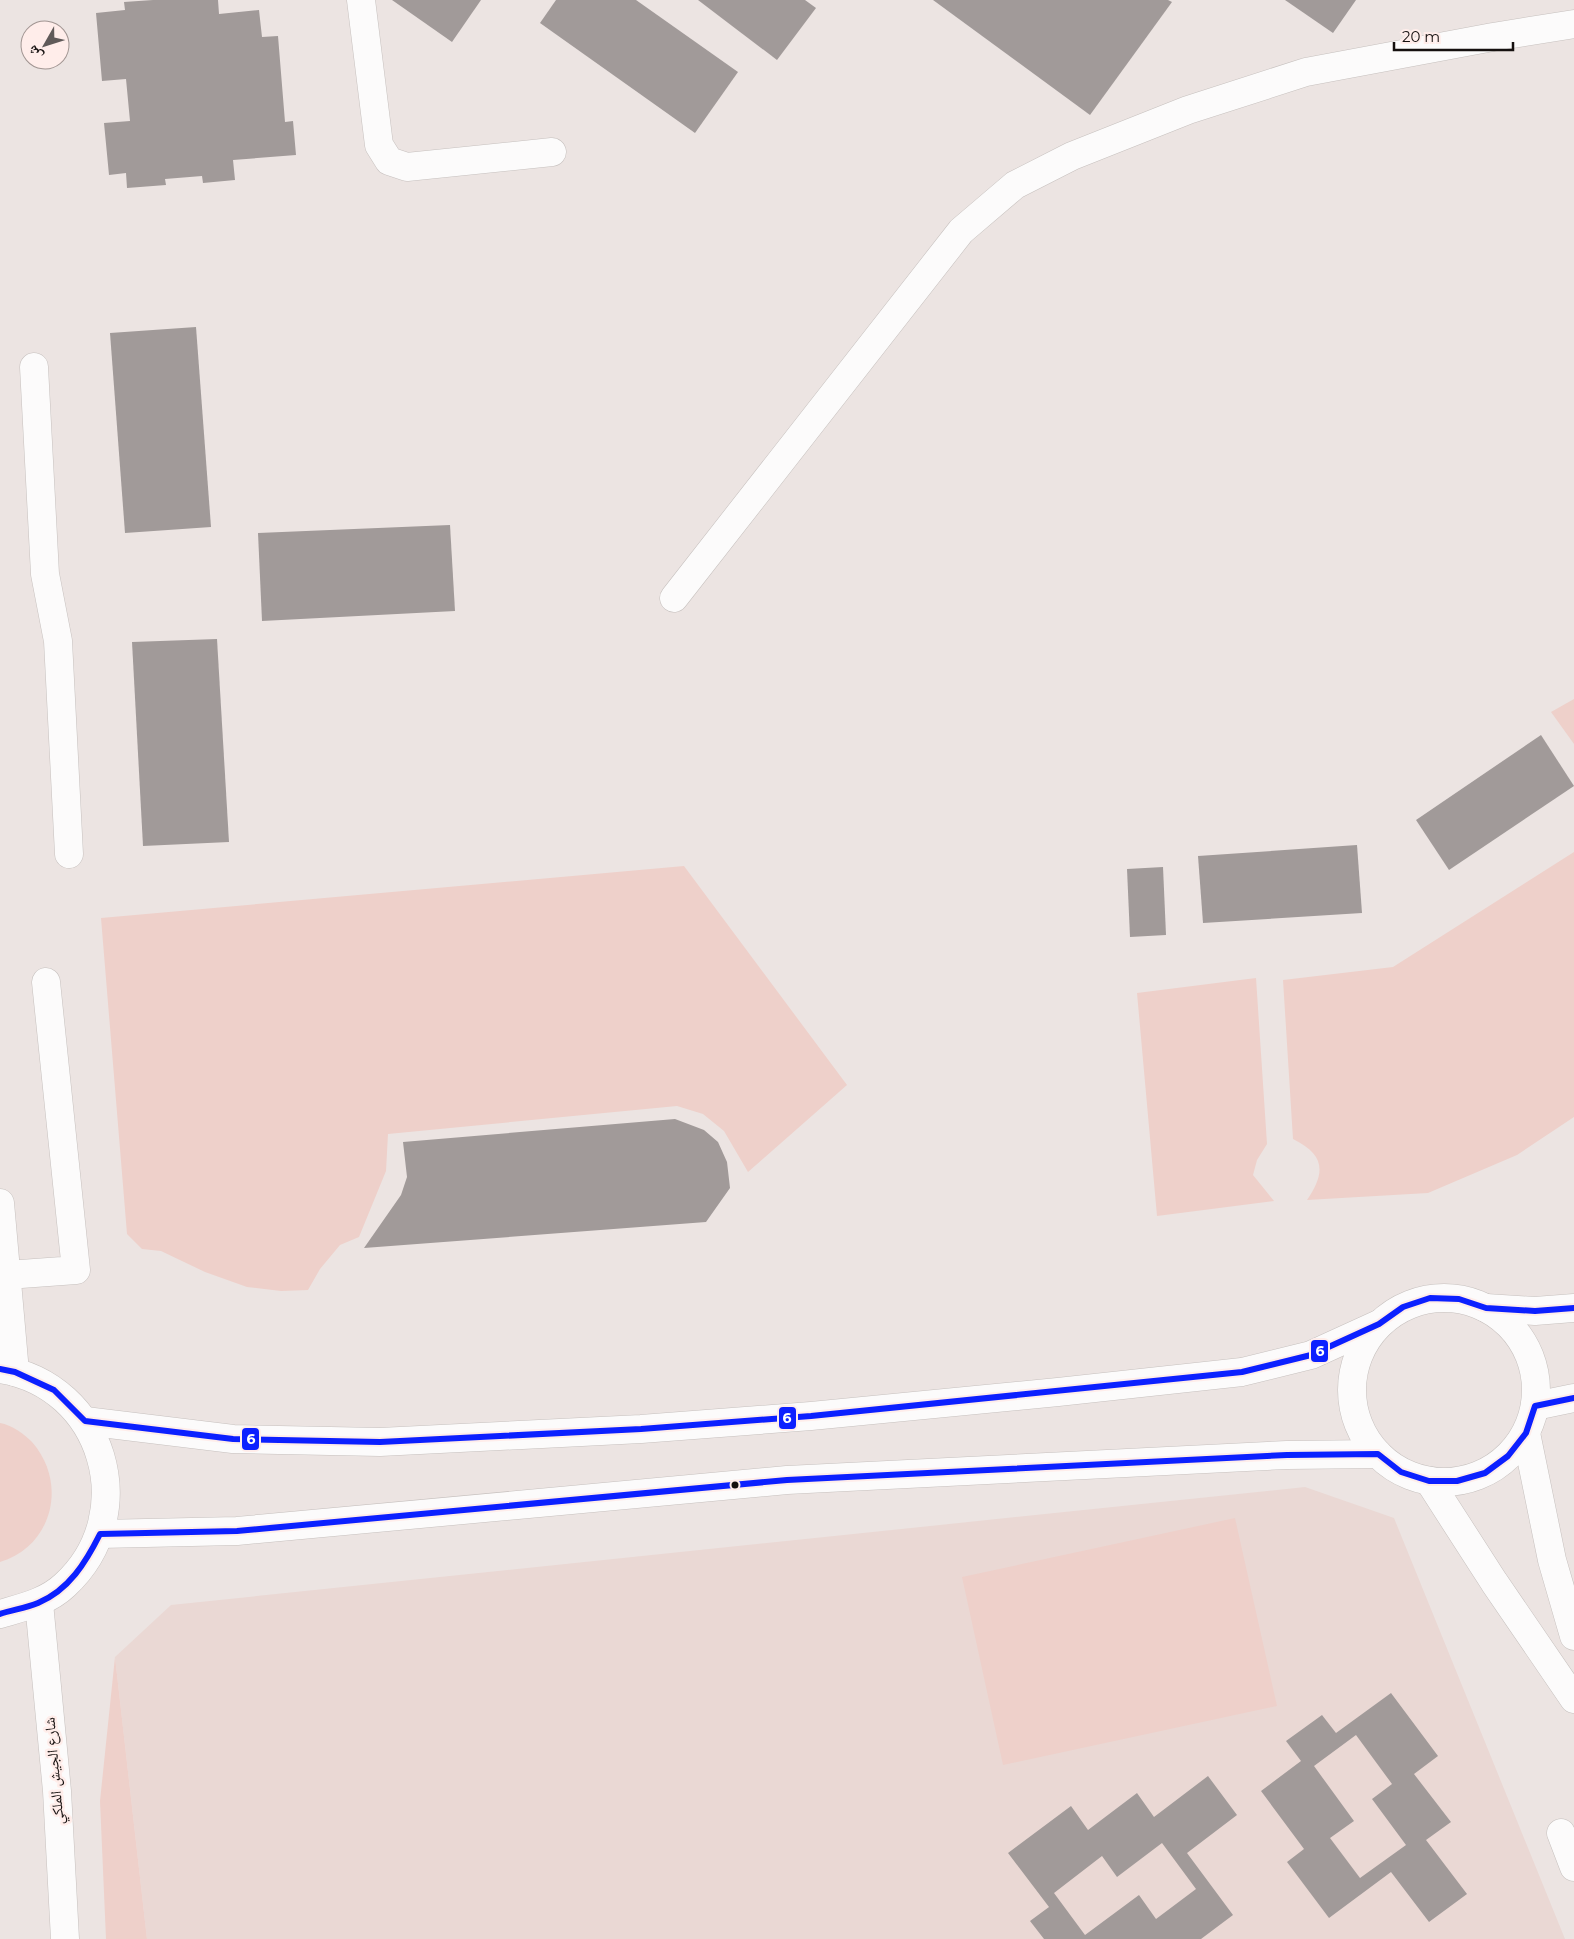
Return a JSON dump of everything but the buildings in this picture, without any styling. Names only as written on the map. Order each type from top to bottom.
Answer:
[{"type":"street","points":[[361,0],[379,145],[389,161],[407,167],[552,152]]},
{"type":"street","points":[[674,598],[961,231],[1014,185],[1072,156],[1188,110],[1306,72],[1574,24]]},
{"type":"street","points":[[34,367],[45,574],[58,641],[69,854]]},
{"type":"street","points":[[7,1274],[76,1270],[46,982]]},
{"type":"street","points":[[0,1203],[7,1274],[8,1370],[54,1390],[85,1421],[102,1456],[107,1495],[100,1534],[86,1562],[65,1586],[39,1603],[0,1614]]},
{"type":"street","points":[[85,1421],[233,1439],[380,1442],[641,1429],[870,1410],[1242,1372],[1311,1354],[1379,1324],[1403,1307],[1430,1298],[1459,1299],[1486,1308],[1535,1311],[1574,1308]]},
{"type":"street","points":[[1379,1324],[1362,1347],[1353,1374],[1352,1403],[1360,1431],[1378,1454],[1401,1472],[1428,1481],[1457,1481],[1485,1473],[1508,1456],[1526,1433],[1535,1406],[1535,1377],[1526,1349],[1510,1326],[1486,1308]]},
{"type":"street","points":[[1535,1406],[1574,1398]]},
{"type":"street","points":[[1526,1433],[1552,1560],[1574,1636]]},
{"type":"street","points":[[100,1534],[237,1531],[787,1480],[1287,1455],[1378,1454]]},
{"type":"street","points":[[1428,1481],[1574,1699]]},
{"type":"street","name":"شارع الجيش الملكي","points":[[39,1603],[57,1791],[65,1939]]},
{"type":"street","points":[[1561,1833],[1574,1867]]},
{"type":"shaded area","points":[[1574,699],[1574,744],[1551,712]]},
{"type":"shaded area","points":[[1574,852],[1574,1117],[1517,1155],[1428,1193],[1307,1200],[1317,1181],[1319,1165],[1317,1158],[1311,1151],[1293,1139],[1283,980],[1393,967]]},
{"type":"shaded area","points":[[684,866],[847,1085],[748,1172],[724,1131],[703,1114],[677,1106],[388,1134],[386,1171],[359,1237],[340,1245],[320,1269],[308,1290],[281,1291],[247,1287],[205,1272],[161,1251],[142,1249],[127,1234],[101,918]]},
{"type":"shaded area","points":[[1256,978],[1267,1144],[1257,1160],[1253,1175],[1274,1201],[1157,1216],[1137,993]]},
{"type":"shaded area","points":[[0,1423],[18,1430],[32,1442],[43,1458],[50,1476],[52,1494],[43,1528],[32,1542],[18,1554],[0,1562]]},
{"type":"shaded area","points":[[1305,1487],[1394,1518],[1565,1939],[147,1939],[115,1657],[171,1605]]},
{"type":"shaded area","points":[[1235,1518],[1277,1706],[1003,1765],[962,1577]]},
{"type":"shaded area","points":[[115,1657],[147,1939],[106,1939],[100,1801]]},
{"type":"transit line","name":"6","points":[[0,1369],[15,1372],[54,1390],[85,1421],[233,1439],[380,1442],[641,1429],[811,1416],[1242,1372],[1311,1355],[1379,1324],[1403,1307],[1430,1298],[1459,1299],[1486,1308],[1535,1311],[1574,1308]]},
{"type":"transit line","name":"6","points":[[0,1614],[38,1603],[59,1591],[82,1565],[100,1534],[237,1531],[787,1480],[1287,1455],[1378,1454],[1401,1472],[1429,1481],[1457,1481],[1485,1473],[1508,1456],[1526,1433],[1535,1406],[1574,1398]]}]
